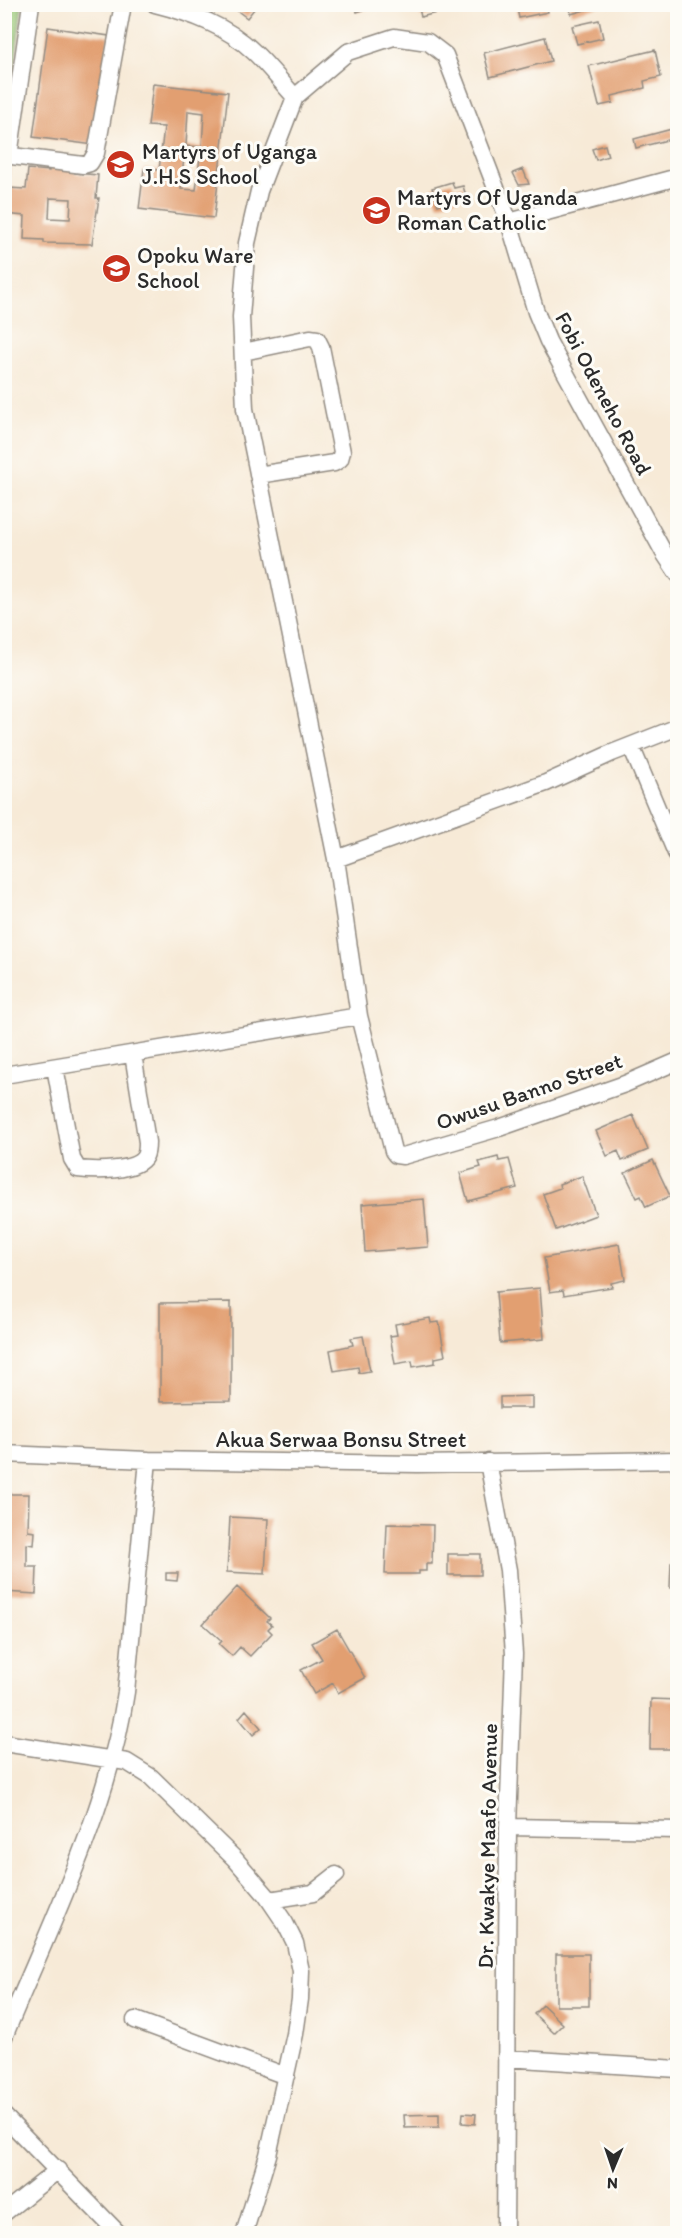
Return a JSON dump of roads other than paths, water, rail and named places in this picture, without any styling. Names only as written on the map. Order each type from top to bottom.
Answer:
[{"type":"street","points":[[31,4],[7,156],[83,165],[90,163],[96,153],[123,4]]},
{"type":"street","points":[[4,1076],[359,1016],[336,859],[244,409],[241,316],[248,243],[259,191],[295,97],[253,51],[218,27],[193,14],[156,4]]},
{"type":"street","name":"Fobi Odeneho Road","points":[[295,97],[348,52],[394,37],[428,42],[445,56],[509,222],[536,312],[548,341],[671,550],[678,574]]},
{"type":"street","points":[[509,222],[678,177]]},
{"type":"street","points":[[243,352],[310,338],[317,339],[321,347],[342,452],[340,459],[334,463],[258,475]]},
{"type":"street","points":[[336,859],[546,783],[678,728]]},
{"type":"street","points":[[631,746],[676,853]]},
{"type":"street","name":"Owusu Banno Street","points":[[359,1016],[394,1154],[403,1156],[499,1128],[625,1084],[678,1061]]},
{"type":"street","points":[[55,1067],[72,1159],[78,1169],[94,1172],[136,1165],[145,1156],[147,1142],[133,1054]]},
{"type":"street","name":"Akua Serwaa Bonsu Street","points":[[4,1454],[148,1460],[417,1464],[678,1460]]},
{"type":"street","points":[[4,2037],[63,1899],[112,1759],[122,1719],[148,1460]]},
{"type":"street","name":"Dr. Kwakye Maafo Avenue","points":[[488,1462],[508,1570],[513,1627],[508,1827],[506,2234]]},
{"type":"street","points":[[4,1743],[127,1762],[151,1777],[235,1859],[270,1900],[295,1943],[301,1971],[299,2011],[268,2155],[244,2234]]},
{"type":"street","points":[[508,1827],[678,1830]]},
{"type":"street","points":[[270,1900],[313,1893],[336,1875]]},
{"type":"street","points":[[135,2020],[286,2076]]},
{"type":"street","points":[[506,2058],[678,2069]]},
{"type":"street","points":[[4,2116],[119,2234]]},
{"type":"street","points":[[4,2213],[58,2170]]},
{"type":"place","name":"Martyrs of Uganga J.H.S School","points":[[121,164]]},
{"type":"place","name":"Martyrs Of Uganda Roman Catholic","points":[[376,210]]},
{"type":"place","name":"Opoku Ware School","points":[[116,268]]}]
